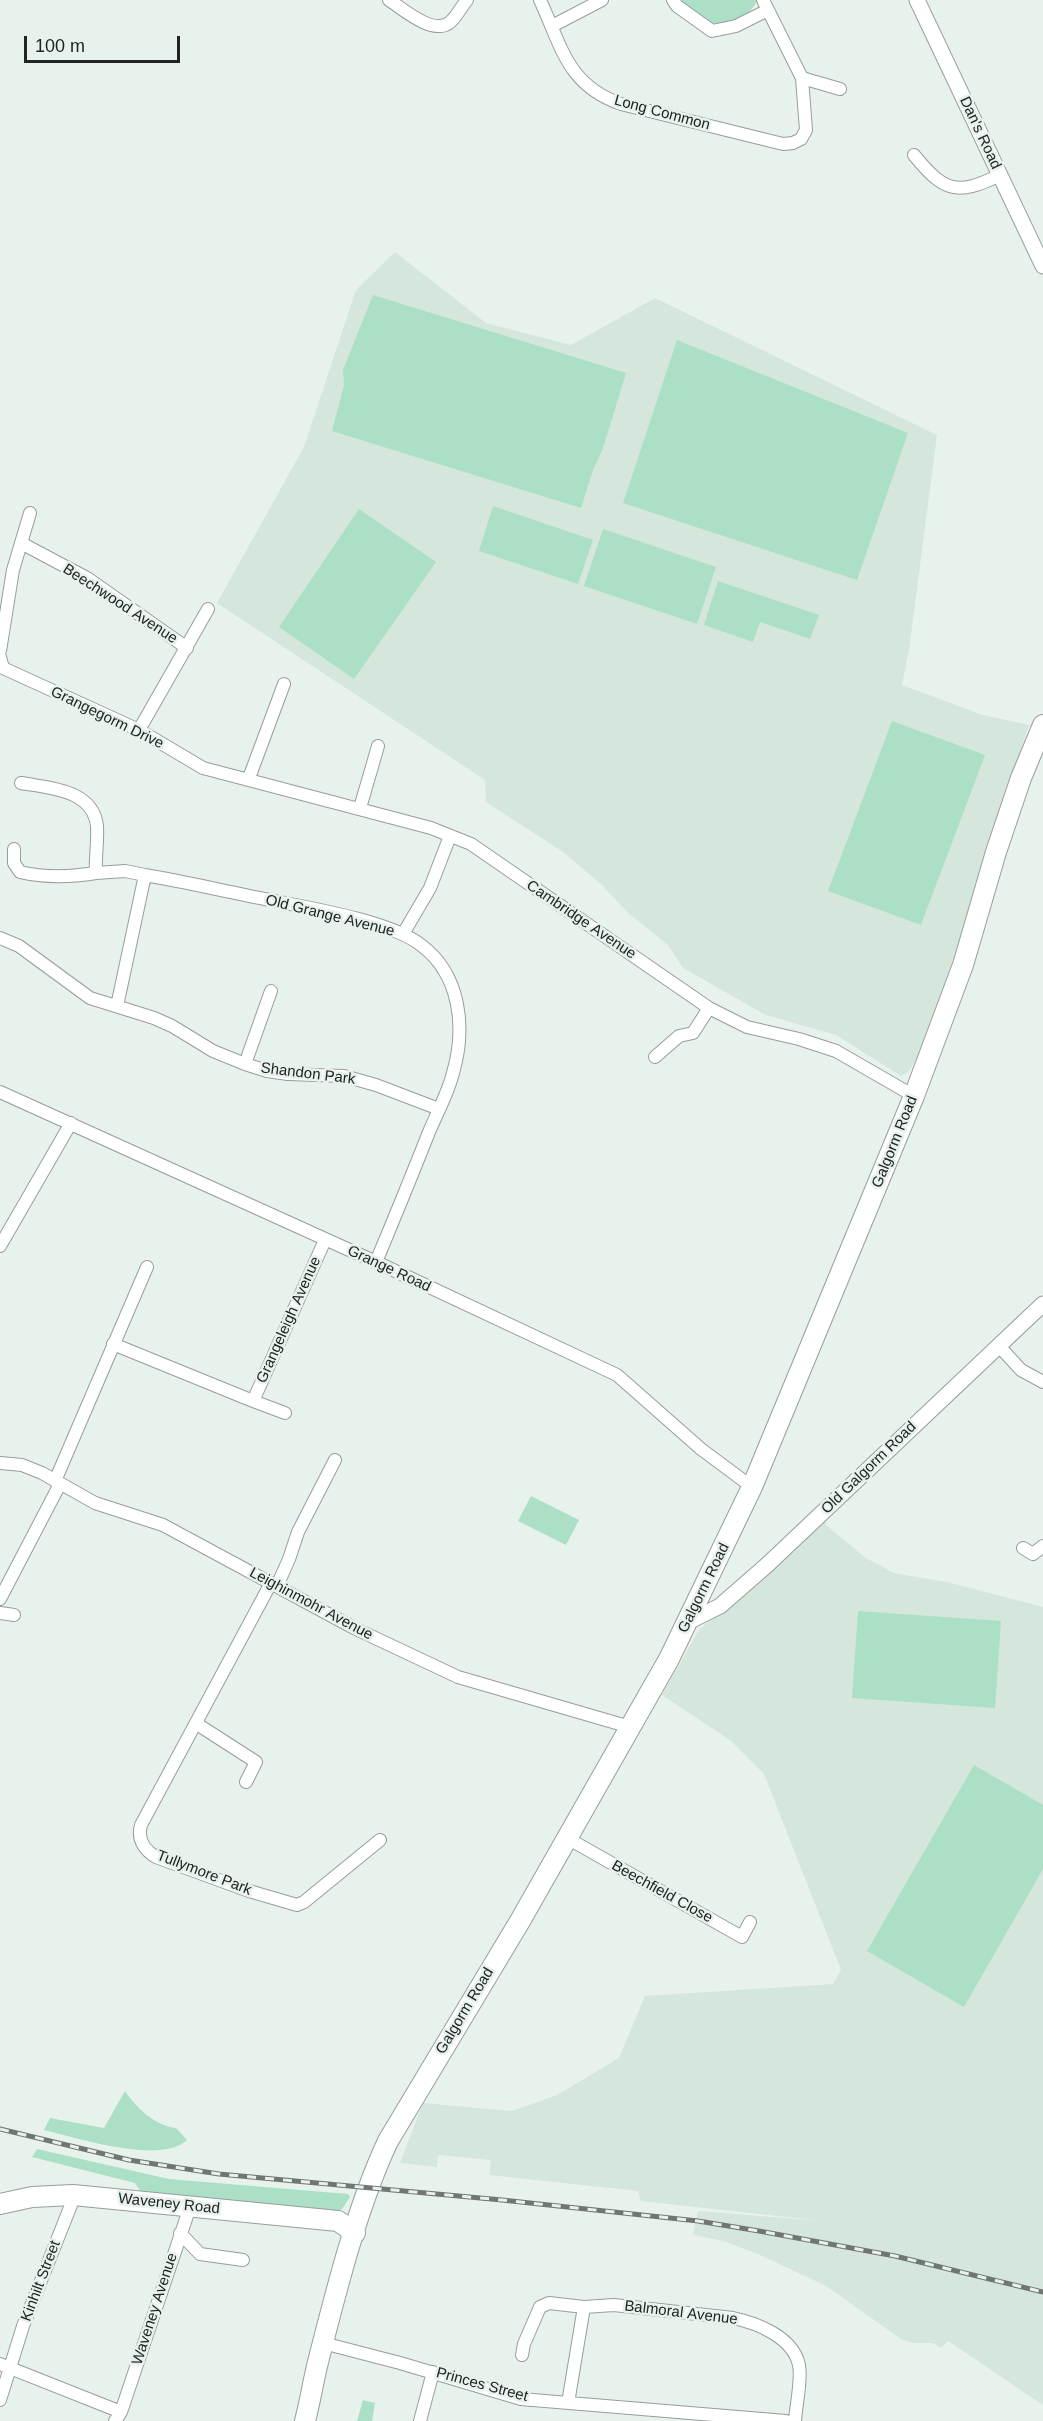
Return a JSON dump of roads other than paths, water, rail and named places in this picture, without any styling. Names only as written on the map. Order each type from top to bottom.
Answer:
[{"type":"main road","name":"Galgorm Road","points":[[305,2421],[355,2232],[374,2174],[388,2141],[630,1727],[688,1622],[752,1487],[914,1096],[963,965],[996,852],[1021,778],[1043,724]]},
{"type":"main road","name":"Waveney Road","points":[[0,2204],[32,2197],[73,2195],[338,2221],[355,2232]]},
{"type":"main road","name":"Waveney Road","points":[[338,2221],[362,2211]]},
{"type":"street","points":[[388,0],[436,26],[451,22],[467,0]]},
{"type":"street","name":"Long Common","points":[[540,0],[566,59],[579,79],[590,90],[612,101],[783,144],[801,140],[806,130],[802,78]]},
{"type":"street","points":[[552,26],[602,0]]},
{"type":"street","points":[[673,0],[686,13],[712,31],[736,26],[766,5],[802,78],[840,89]]},
{"type":"street","name":"Dan's Road","points":[[917,0],[1043,266]]},
{"type":"street","points":[[914,155],[934,177],[952,187],[966,189],[975,187],[1000,175]]},
{"type":"street","points":[[0,651],[14,570],[30,513]]},
{"type":"street","name":"Beechwood Avenue","points":[[21,543],[87,578],[187,648]]},
{"type":"street","name":"Beechwood Avenue","points":[[140,730],[208,609]]},
{"type":"street","name":"Grangegorm Drive","points":[[0,657],[3,668],[140,730],[202,768],[249,778],[360,808],[431,828],[450,836]]},
{"type":"street","points":[[249,778],[284,684]]},
{"type":"street","points":[[360,808],[378,746]]},
{"type":"street","points":[[21,783],[71,793],[92,812],[97,825],[96,873]]},
{"type":"street","points":[[403,934],[430,888],[450,836]]},
{"type":"street","name":"Cambridge Avenue","points":[[450,836],[471,844],[709,1008],[747,1027],[799,1039],[836,1051],[886,1082],[914,1096]]},
{"type":"street","name":"Old Grange Avenue","points":[[14,849],[14,863],[20,872],[42,876],[78,876],[124,871],[145,874],[384,927],[403,934],[421,945],[435,958],[453,987],[458,1004],[459,1044],[453,1074],[376,1262]]},
{"type":"street","points":[[117,1006],[145,874]]},
{"type":"street","name":"Shandon Park","points":[[0,938],[20,946],[81,993],[102,1003],[117,1006],[172,1026],[213,1052],[267,1071],[352,1078],[439,1109]]},
{"type":"street","name":"Shandon Park","points":[[245,1064],[271,991]]},
{"type":"street","points":[[655,1057],[679,1036],[693,1033],[709,1008]]},
{"type":"street","name":"Grange Road","points":[[0,1092],[376,1262],[616,1374],[701,1449],[752,1487]]},
{"type":"street","points":[[0,1246],[71,1123]]},
{"type":"street","name":"Grangeleigh Avenue","points":[[253,1401],[325,1240]]},
{"type":"street","points":[[0,1599],[58,1482],[113,1344],[147,1267]]},
{"type":"street","name":"Old Galgorm Road","points":[[688,1622],[720,1606],[767,1565],[1043,1304]]},
{"type":"street","name":"Grangeleigh Avenue","points":[[113,1344],[285,1413]]},
{"type":"street","points":[[998,1345],[1021,1370],[1043,1382]]},
{"type":"street","name":"Tullymore Park","points":[[335,1460],[298,1532],[290,1559],[141,1825],[140,1837],[150,1853],[249,1891],[297,1905],[304,1902],[380,1840]]},
{"type":"street","name":"Leighinmohr Avenue","points":[[0,1463],[22,1465],[95,1503],[163,1524],[391,1647],[458,1677],[630,1727]]},
{"type":"street","points":[[1023,1548],[1034,1554],[1043,1546]]},
{"type":"street","points":[[0,1613],[14,1615]]},
{"type":"street","points":[[197,1724],[256,1762],[246,1782]]},
{"type":"street","name":"Beechfield Close","points":[[567,1838],[742,1937],[750,1922]]},
{"type":"street","name":"Kinhilt Street","points":[[0,2400],[6,2366],[73,2195]]},
{"type":"street","name":"Waveney Avenue","points":[[118,2416],[190,2207]]},
{"type":"street","points":[[180,2233],[200,2254],[243,2260]]},
{"type":"street","name":"Balmoral Avenue","points":[[522,2355],[535,2315],[542,2306],[549,2303],[584,2307],[614,2305],[733,2318],[776,2336],[792,2349],[799,2366],[795,2421]]},
{"type":"street","points":[[568,2403],[584,2307]]},
{"type":"street","name":"Princes Street","points":[[324,2343],[520,2398],[786,2421]]},
{"type":"street","points":[[6,2366],[118,2416]]},
{"type":"street","points":[[420,2421],[433,2372]]},
{"type":"railway","points":[[0,2129],[129,2160],[219,2174],[698,2221],[895,2256],[1043,2292]]}]
